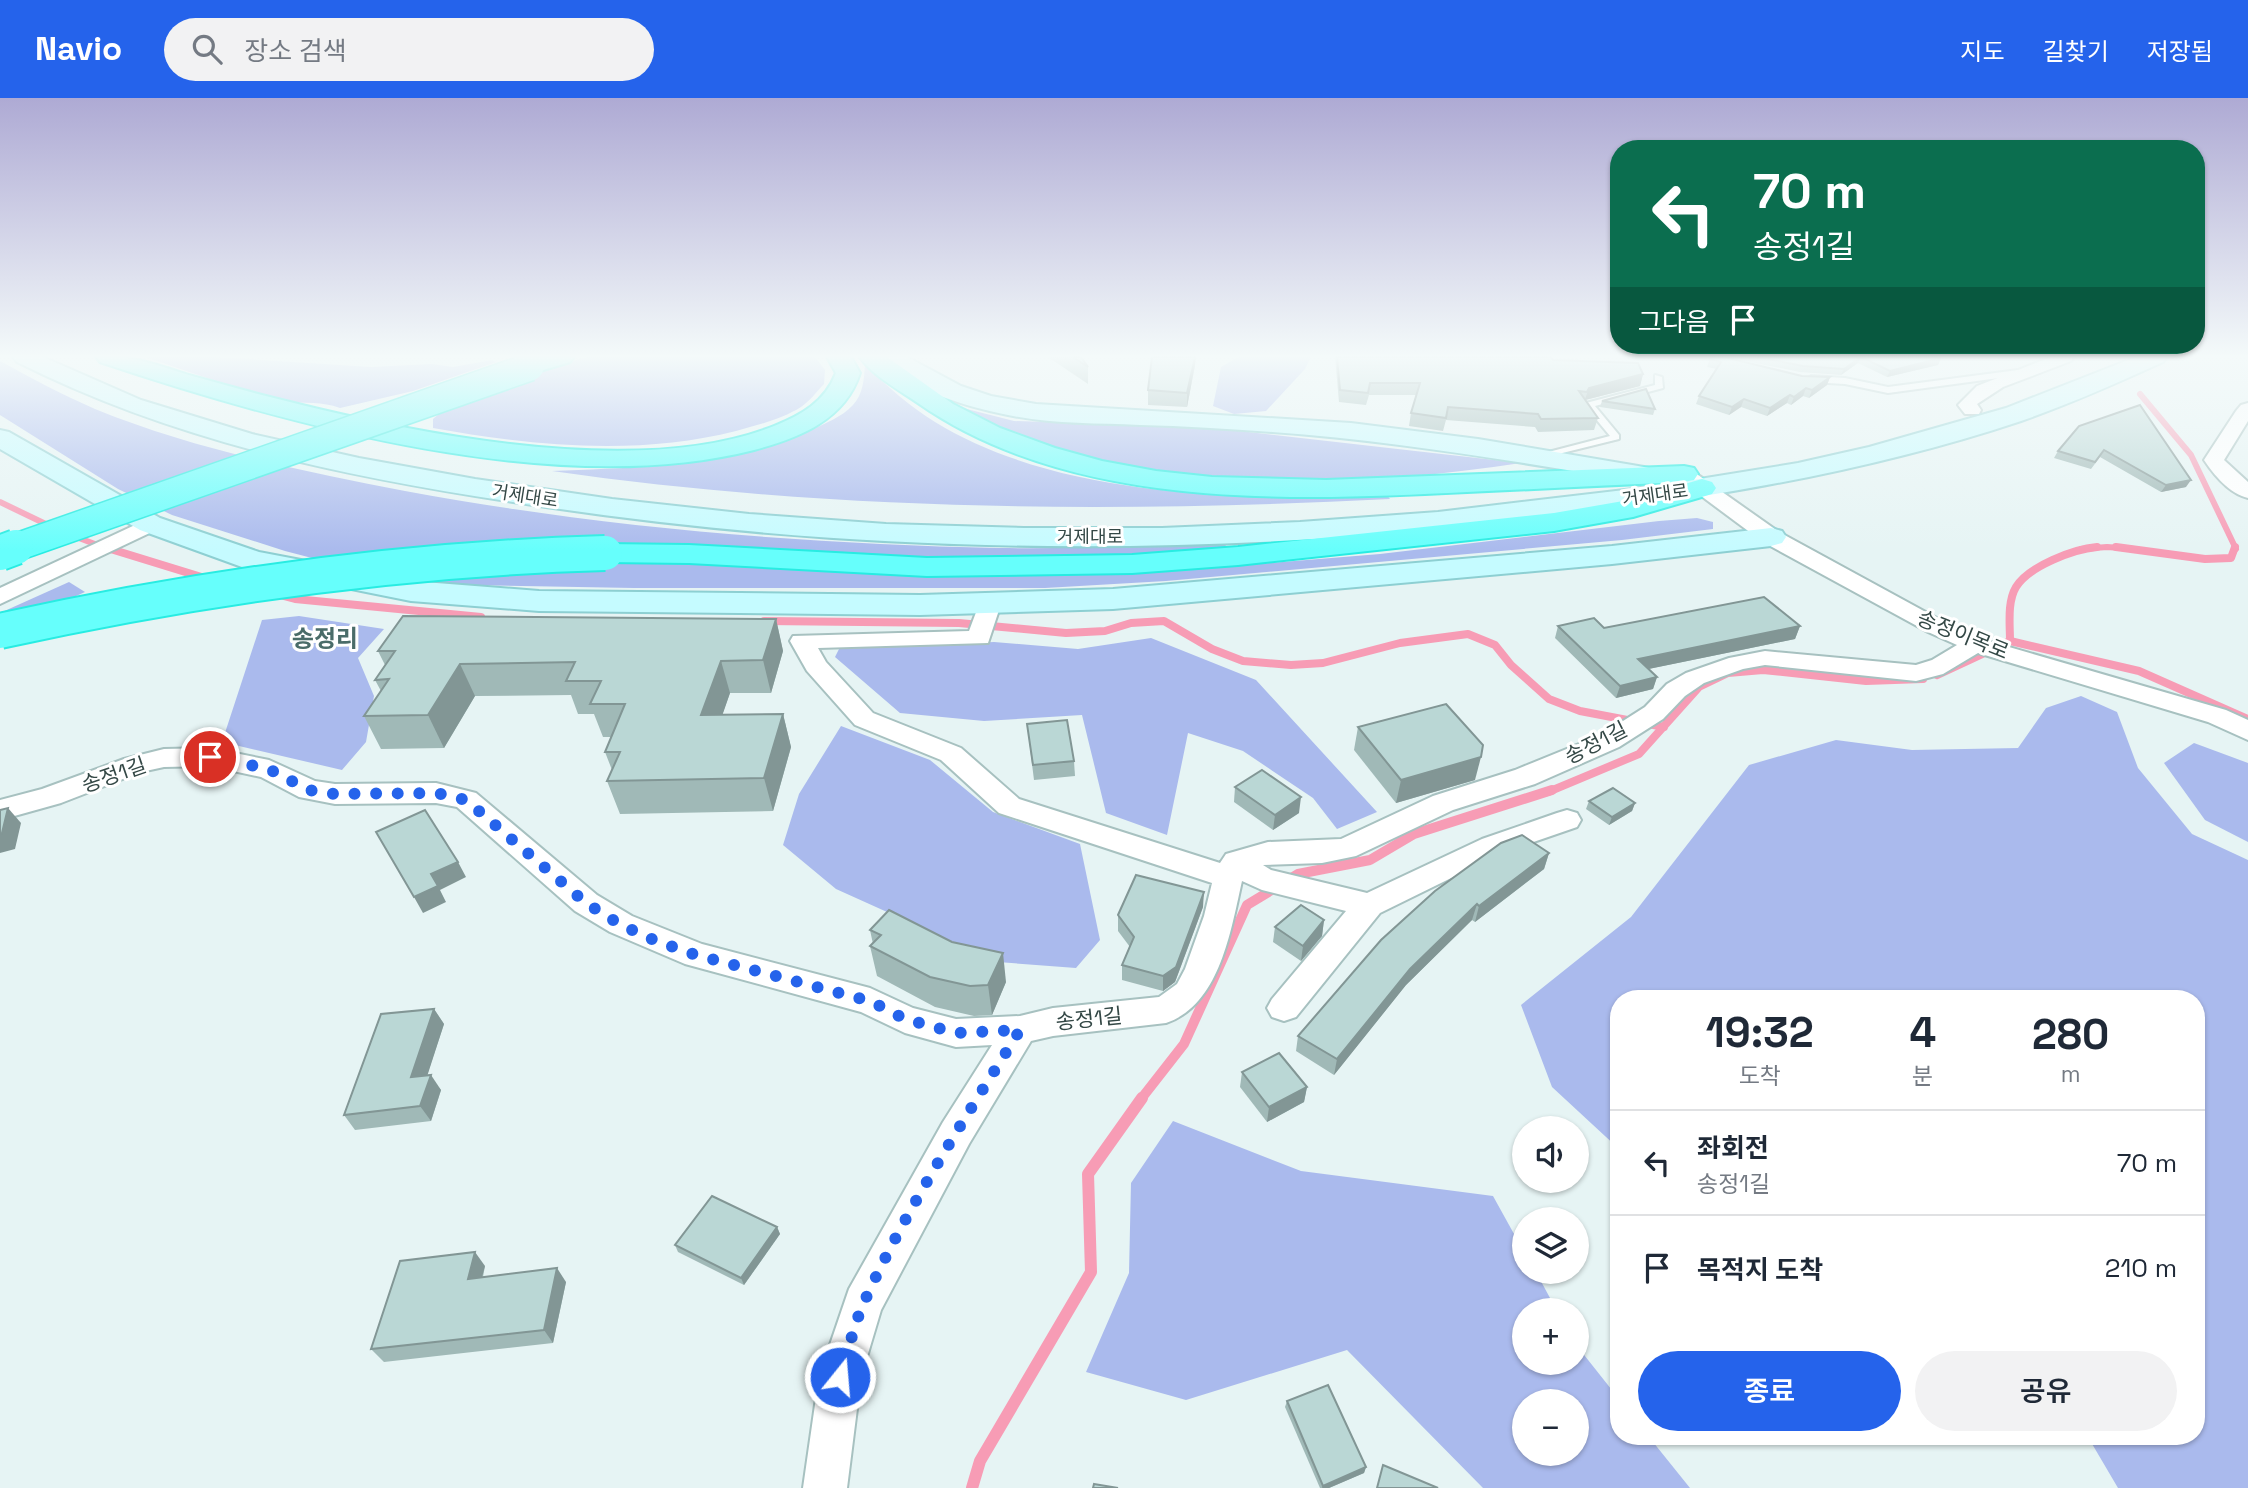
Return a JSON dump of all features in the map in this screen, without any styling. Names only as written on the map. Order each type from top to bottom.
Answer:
[{"type":"highway","points":[[337,422],[511,453],[579,459],[683,454],[771,437],[803,422]]},
{"type":"highway","points":[[0,541],[351,422]]},
{"type":"highway","points":[[0,553],[362,422]]},
{"type":"highway","points":[[967,422],[1038,453],[1157,480],[1209,486],[1313,490],[1644,475],[1693,481]]},
{"type":"highway","points":[[0,631],[170,595],[292,576],[455,558],[605,553],[689,554],[927,567],[1132,564],[1238,556],[1553,523],[1633,508],[1693,481]]},
{"type":"street","name":"거제대로","points":[[176,422],[249,443],[414,477],[572,503],[815,529],[1041,537],[1259,534],[1501,515],[1693,481],[1924,422]]},
{"type":"street","name":"거제대로","points":[[241,422],[429,465],[597,492],[821,513],[941,520],[1060,522],[1255,518],[1486,501],[1822,468],[1938,439],[1989,422]]},
{"type":"street","points":[[1231,422],[1378,433],[1644,475]]},
{"type":"street","points":[[2236,422],[2227,442],[2214,460],[2223,472],[2248,492]]},
{"type":"street","points":[[0,438],[140,530],[253,559],[411,591],[731,615],[1190,594],[1680,549],[1771,537]]},
{"type":"street","name":"송정이목로","points":[[1693,481],[1771,537],[1898,608],[1976,645],[2172,701],[2217,716],[2248,731]]},
{"type":"street","points":[[0,597],[140,530]]},
{"type":"street","points":[[775,640],[979,638],[989,604]]},
{"type":"street","points":[[802,641],[816,666],[864,719],[951,754],[1009,806],[1232,870],[1369,905]]},
{"type":"street","name":"송정1길","points":[[0,810],[51,796],[134,765],[164,758],[210,757],[239,762],[269,769],[309,790],[335,794],[436,793],[466,800],[586,903],[621,925],[656,941],[696,955],[870,1001],[905,1019],[956,1033],[1020,1030],[1053,1022],[1166,1010],[1189,993],[1201,969],[1232,870],[1268,853],[1346,849],[1443,803],[1487,792],[1586,752],[1654,713],[1675,691],[1695,678],[1738,663],[1765,658],[1916,673],[1934,670],[1950,663],[1958,653],[1976,645]]},
{"type":"street","points":[[1284,1008],[1369,905],[1492,846],[1567,820]]},
{"type":"street","points":[[825,1488],[840,1377],[863,1303],[956,1133],[1020,1030]]},
{"type":"lane","points":[[1534,457],[1616,437],[1603,422]]},
{"type":"shaded area","points":[[11,422],[129,422],[170,436],[287,467],[478,504],[626,524],[775,538],[925,546],[1084,548],[1226,544],[1220,567],[1380,554],[1697,518],[1713,522],[1713,529],[1622,540],[1166,581],[1045,588],[634,588],[466,585],[389,578],[285,551],[172,515],[118,489]]},
{"type":"shaded area","points":[[433,422],[767,422],[699,439],[623,446],[508,440],[433,428]]},
{"type":"shaded area","points":[[935,422],[985,447],[1039,467],[1095,480],[1154,489],[1273,496],[1386,494],[1390,499],[1180,506],[970,505],[761,494],[552,471],[651,466],[716,459],[780,443],[827,423]]},
{"type":"shaded area","points":[[990,422],[1205,427],[1521,463],[1377,479],[1305,482],[1232,480],[1160,472],[1090,458],[1021,436]]},
{"type":"shaded area","points":[[69,582],[85,592],[0,630],[0,613]]},
{"type":"shaded area","points":[[299,616],[384,629],[358,658],[374,696],[366,742],[342,770],[222,742],[262,620]]},
{"type":"shaded area","points":[[1151,638],[1256,680],[1377,812],[1337,829],[1313,798],[1243,751],[1188,733],[1167,835],[1106,813],[1082,715],[984,721],[900,713],[835,657],[839,649],[994,642],[1078,649]]},
{"type":"shaded area","points":[[2081,696],[2117,712],[2138,768],[2192,834],[2248,860],[2248,1488],[2118,1488],[2093,1445],[2205,1445],[2205,990],[1610,990],[1610,1141],[1589,1121],[1589,1116],[1583,1116],[1552,1087],[1521,1005],[1631,917],[1749,765],[1836,740],[1912,750],[2018,748],[2046,708]]},
{"type":"shaded area","points":[[841,726],[930,760],[993,812],[1080,844],[1100,940],[1076,968],[998,962],[836,889],[783,845],[799,794]]},
{"type":"shaded area","points":[[2194,743],[2248,763],[2248,842],[2205,820],[2164,763]]},
{"type":"shaded area","points":[[1173,1121],[1301,1171],[1493,1196],[1512,1230],[1512,1284],[1542,1284],[1550,1298],[1512,1298],[1512,1375],[1589,1375],[1589,1361],[1610,1388],[1610,1445],[1655,1445],[1690,1488],[1483,1488],[1347,1350],[1186,1400],[1086,1372],[1129,1273],[1131,1183]]},
{"type":"building","points":[[2091,422],[2151,422],[2191,480],[2166,485],[2104,450],[2095,462],[2058,451],[2079,426]]},
{"type":"building","points":[[1764,597],[1800,626],[1638,659],[1657,677],[1620,686],[1558,626],[1594,618],[1604,628]]},
{"type":"building","points":[[403,616],[776,619],[763,660],[721,661],[701,715],[783,714],[764,778],[607,781],[620,752],[605,752],[625,704],[590,704],[601,681],[566,681],[575,662],[460,664],[428,715],[364,716],[389,679],[375,680],[395,651],[378,651]]},
{"type":"building","points":[[1446,704],[1483,745],[1481,757],[1401,780],[1358,727]]},
{"type":"building","points":[[1067,720],[1074,761],[1033,765],[1027,724]]},
{"type":"building","points":[[1262,770],[1301,797],[1275,815],[1235,787]]},
{"type":"building","points":[[1613,788],[1635,803],[1612,817],[1589,801]]},
{"type":"building","points":[[8,808],[2,833],[0,834],[0,810]]},
{"type":"building","points":[[425,810],[458,862],[431,874],[438,886],[414,897],[376,832]]},
{"type":"building","points":[[1522,835],[1549,853],[1479,906],[1477,904],[1410,969],[1337,1059],[1298,1036],[1381,940],[1435,891],[1501,843]]},
{"type":"building","points":[[1136,875],[1204,892],[1176,967],[1163,976],[1122,965],[1134,937],[1118,915]]},
{"type":"building","points":[[1301,905],[1324,920],[1303,946],[1275,927]]},
{"type":"building","points":[[889,910],[952,942],[1003,953],[988,985],[970,986],[930,977],[870,946],[881,935],[870,930]]},
{"type":"building","points":[[434,1009],[411,1077],[431,1075],[420,1106],[344,1115],[381,1014]]},
{"type":"building","points":[[1279,1053],[1307,1087],[1269,1107],[1242,1072]]},
{"type":"building","points":[[712,1196],[777,1227],[741,1278],[675,1245]]},
{"type":"building","points":[[475,1252],[468,1279],[557,1268],[544,1330],[371,1349],[400,1261]]},
{"type":"building","points":[[1328,1385],[1366,1467],[1323,1486],[1287,1401]]},
{"type":"building","points":[[1383,1465],[1438,1488],[1377,1488]]},
{"type":"building","points":[[1094,1484],[1118,1488],[1093,1488]]},
{"type":"waterway","points":[[2163,422],[2191,455],[2236,549]]},
{"type":"waterway","points":[[0,502],[52,527]]},
{"type":"waterway","points":[[71,535],[108,549]]},
{"type":"waterway","points":[[104,547],[208,579]]},
{"type":"waterway","points":[[2090,548],[2097,547]]},
{"type":"waterway","points":[[2116,547],[2127,548]]},
{"type":"waterway","points":[[2127,548],[2205,559],[2231,558],[2235,547]]},
{"type":"waterway","points":[[2010,641],[2011,600],[2022,579],[2065,555],[2090,548]]},
{"type":"waterway","points":[[2081,549],[2090,548]]},
{"type":"waterway","points":[[2090,548],[2127,548]]},
{"type":"waterway","points":[[2127,548],[2134,549]]},
{"type":"waterway","points":[[276,594],[295,599],[481,617]]},
{"type":"waterway","points":[[764,621],[959,623],[1066,633],[1105,631],[1131,623],[1164,621],[1212,649],[1243,661],[1291,665],[1323,663],[1400,643],[1468,634],[1495,645],[1511,665],[1549,699],[1580,711],[1663,727]]},
{"type":"waterway","points":[[1937,675],[2010,641]]},
{"type":"waterway","points":[[2010,641],[2139,671],[2248,719]]},
{"type":"waterway","points":[[1663,727],[1699,687],[1728,673],[1763,670],[1866,681],[1923,679]]},
{"type":"waterway","points":[[1548,792],[1639,754],[1663,727]]},
{"type":"waterway","points":[[1141,1099],[1184,1044],[1247,905],[1298,874],[1370,860],[1414,834],[1552,790]]},
{"type":"waterway","points":[[972,1488],[980,1461],[1091,1272],[1088,1174],[1142,1098]]},
{"type":"district","name":"송정리","points":[[325,639]]},
{"type":"route","points":[[210,757],[269,769],[309,790],[370,796],[436,793],[466,800],[586,903],[621,925],[656,941],[696,955],[870,1001],[905,1019],[956,1033],[1020,1030],[956,1133],[892,1246],[863,1303],[840,1377]]}]
